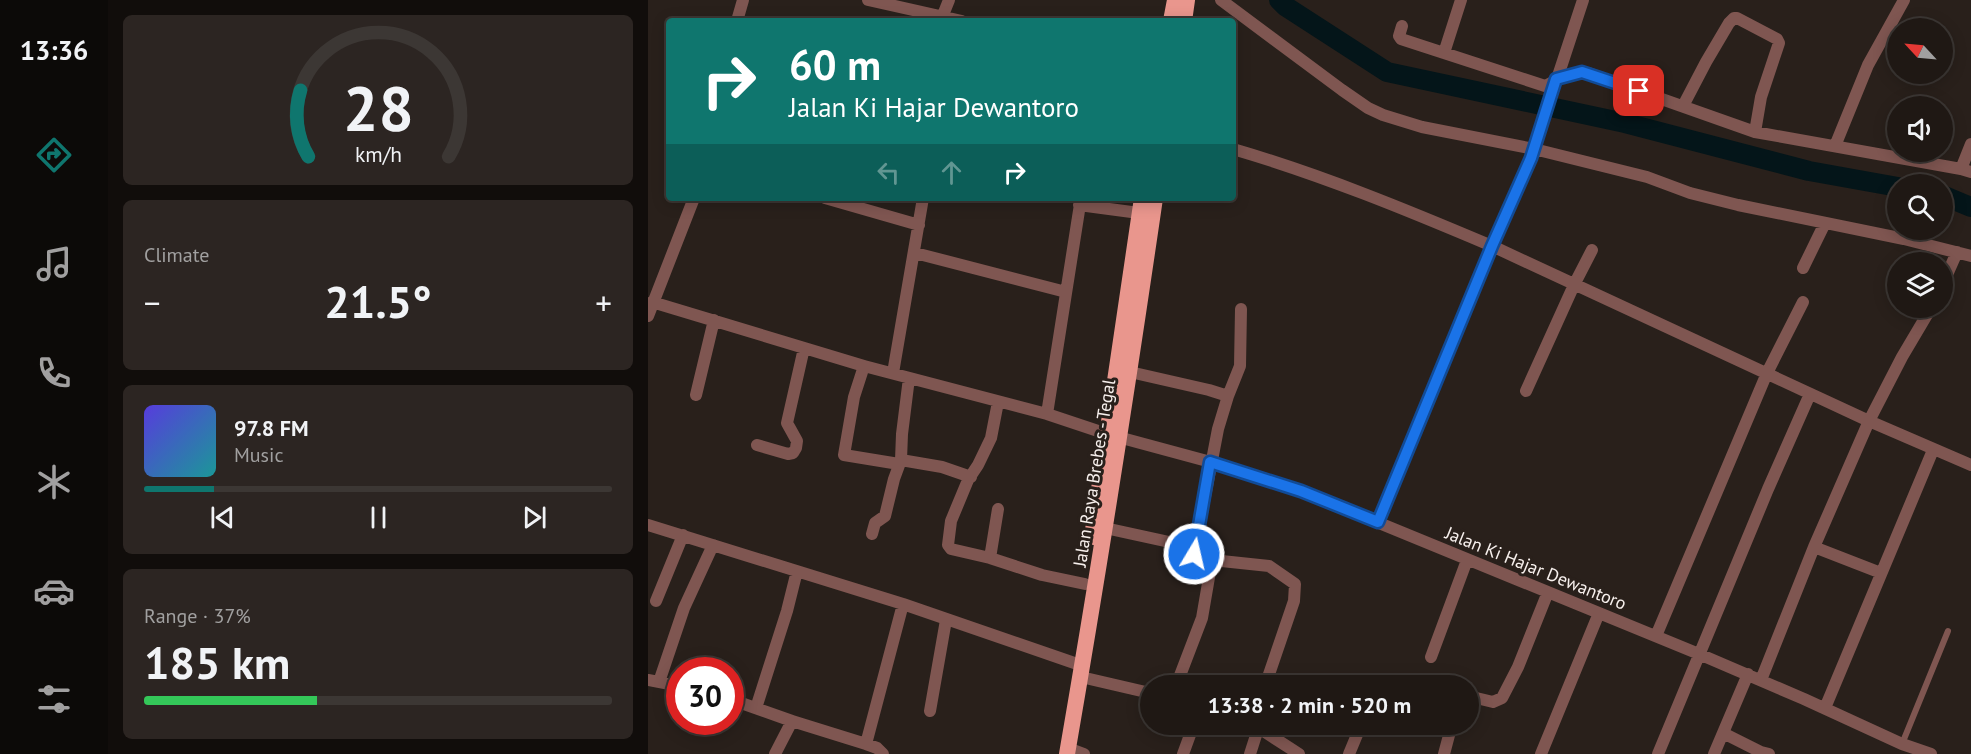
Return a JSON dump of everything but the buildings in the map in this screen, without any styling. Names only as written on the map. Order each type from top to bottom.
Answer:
[{"type":"highway","points":[[1172,18],[1175,0]]},
{"type":"highway","points":[[1184,18],[1187,0]]},
{"type":"highway","name":"Jalan Raya Brebes - Tegal","points":[[1079,669],[1085,584],[1114,436],[1130,372],[1155,201]]},
{"type":"highway","name":"Jalan Raya Brebes - Tegal","points":[[1064,752],[1105,528],[1140,205]]},
{"type":"street","points":[[738,18],[743,0]]},
{"type":"street","points":[[868,0],[952,18]]},
{"type":"street","points":[[943,15],[949,0]]},
{"type":"street","points":[[1221,0],[1342,90],[1377,113],[1422,126],[1536,145],[1647,177],[1690,193],[1904,239],[1971,256]]},
{"type":"street","points":[[1444,53],[1461,0]]},
{"type":"street","points":[[1378,522],[1536,145],[1583,0]]},
{"type":"street","points":[[1835,146],[1868,65],[1904,0]]},
{"type":"street","points":[[1683,106],[1729,23],[1737,18],[1777,39],[1779,43],[1761,97],[1755,132]]},
{"type":"street","points":[[1402,26],[1399,38],[1545,86],[1556,79],[1576,73],[1588,73],[1755,132],[1966,171],[1971,144]]},
{"type":"street","points":[[1236,150],[1295,167],[1492,246],[1869,421],[1971,465]]},
{"type":"street","points":[[648,316],[693,201]]},
{"type":"street","points":[[835,201],[919,225]]},
{"type":"street","points":[[893,373],[923,201]]},
{"type":"street","points":[[1047,414],[1080,202],[1140,205]]},
{"type":"street","points":[[1803,268],[1825,223]]},
{"type":"street","points":[[1526,391],[1592,250]]},
{"type":"street","points":[[1953,261],[1957,252]]},
{"type":"street","points":[[915,253],[1066,292]]},
{"type":"street","name":"Jalan Ki Hajar Dewantoro","points":[[652,302],[864,366],[1047,414],[1301,491],[1748,674],[1902,744],[1931,754]]},
{"type":"street","points":[[1656,636],[1767,373],[1803,302]]},
{"type":"street","points":[[1194,554],[1210,462],[1228,396],[1240,366],[1241,309]]},
{"type":"street","points":[[1761,680],[1814,547],[1869,421],[1902,357],[1926,318]]},
{"type":"street","points":[[696,395],[714,320]]},
{"type":"street","points":[[757,445],[788,454],[795,451],[797,441],[788,423],[804,348]]},
{"type":"street","points":[[864,366],[854,397],[844,455],[942,467],[971,477]]},
{"type":"street","points":[[1130,372],[1228,396]]},
{"type":"street","points":[[872,534],[875,523],[884,518],[888,510],[900,462],[909,378]]},
{"type":"street","points":[[1658,754],[1698,654],[1810,394]]},
{"type":"street","points":[[998,402],[991,438],[951,522],[948,545],[951,549],[990,558],[1042,575],[1085,584]]},
{"type":"street","points":[[1825,708],[1933,450]]},
{"type":"street","points":[[990,558],[998,508]]},
{"type":"street","points":[[648,525],[903,604],[1140,690]]},
{"type":"street","points":[[1105,528],[1183,545],[1194,554],[1212,560],[1269,566],[1295,584],[1294,601],[1269,675]]},
{"type":"street","points":[[656,601],[683,535]]},
{"type":"street","points":[[654,681],[713,545]]},
{"type":"street","points":[[1814,547],[1881,573]]},
{"type":"street","points":[[1180,675],[1202,618],[1212,560]]},
{"type":"street","points":[[1431,657],[1467,560]]},
{"type":"street","points":[[756,708],[787,611],[797,571]]},
{"type":"street","points":[[1479,699],[1493,702],[1502,698],[1518,668],[1548,592]]},
{"type":"street","points":[[866,744],[903,604]]},
{"type":"street","points":[[1541,754],[1599,613]]},
{"type":"street","points":[[930,711],[946,620]]},
{"type":"street","points":[[1714,754],[1748,674]]},
{"type":"street","points":[[744,704],[866,744],[877,748],[884,754]]},
{"type":"street","points":[[775,754],[792,721]]},
{"type":"street","points":[[1723,733],[1769,754]]},
{"type":"street","points":[[1183,754],[1190,735]]},
{"type":"street","points":[[1250,754],[1251,735]]},
{"type":"street","points":[[1267,735],[1299,754]]},
{"type":"street","points":[[1349,754],[1357,735]]},
{"type":"street","points":[[1444,754],[1449,735]]},
{"type":"street","points":[[1064,752],[1084,754]]},
{"type":"lane","points":[[1902,744],[1948,631]]},
{"type":"waterway","points":[[1279,0],[1387,72],[1625,123],[1809,171],[1887,185]]},
{"type":"waterway","points":[[1953,200],[1971,207]]},
{"type":"route","points":[[1194,554],[1210,462],[1301,491],[1378,522],[1492,246],[1531,158],[1556,79],[1582,72],[1639,91]]}]
